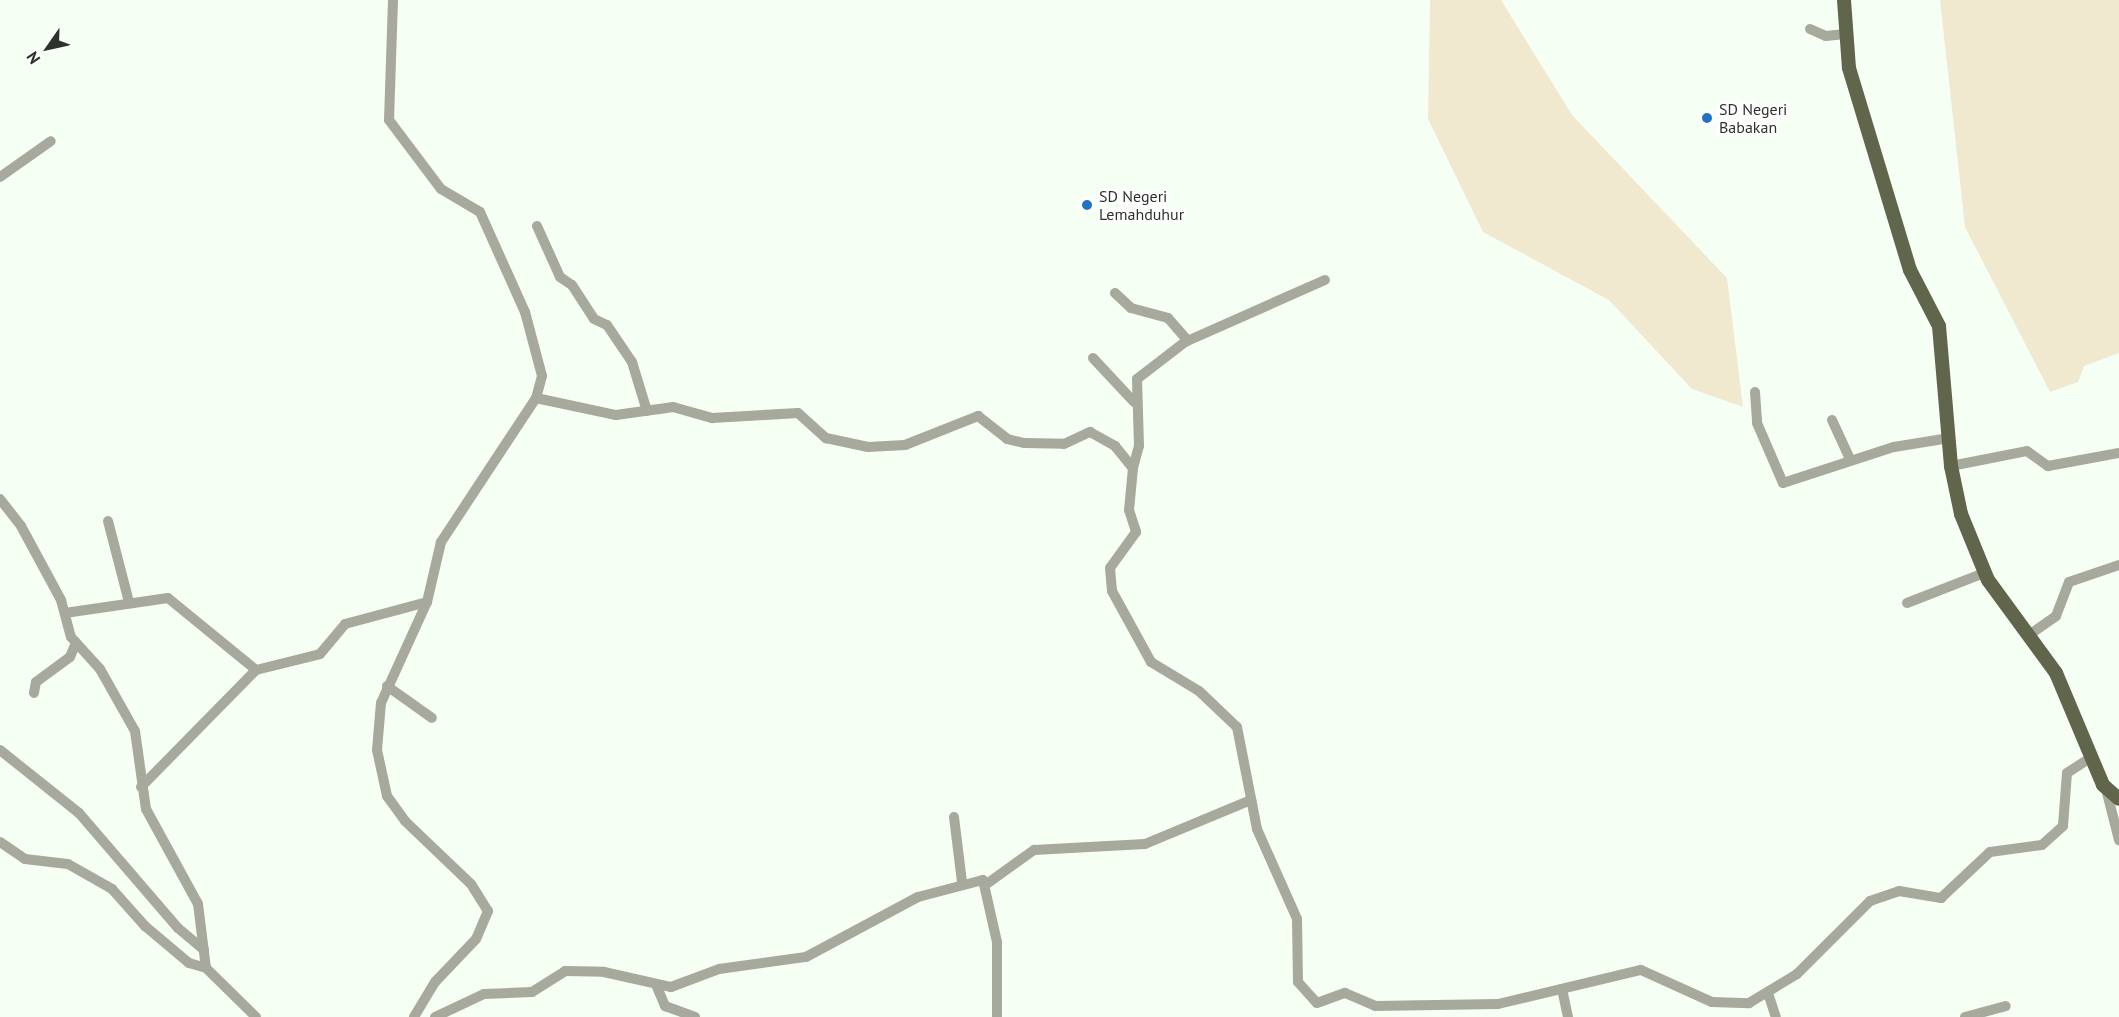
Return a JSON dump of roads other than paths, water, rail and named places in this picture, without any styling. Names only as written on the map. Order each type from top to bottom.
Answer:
[{"type":"main road","points":[[1844,0],[1845,34],[1850,68],[1910,270],[1939,326],[1951,466],[1961,514],[1984,573],[2067,693],[2106,789],[2119,799]]},
{"type":"street","points":[[393,0],[389,120],[441,189],[475,208],[490,230],[537,349],[542,376],[536,398],[444,537],[427,602],[387,686],[377,736],[387,796],[405,821],[471,884],[488,911],[476,939],[435,982],[414,1017]]},
{"type":"street","points":[[1810,29],[1826,36],[1845,34]]},
{"type":"street","points":[[0,177],[51,141]]},
{"type":"street","points":[[537,226],[560,277],[573,285],[594,319],[607,325],[632,362],[648,411]]},
{"type":"street","points":[[1325,280],[1188,341],[1137,379],[1139,446],[1133,468],[1129,510],[1136,532],[1110,568],[1112,591],[1151,662],[1232,719],[1244,745],[1251,800],[1262,841],[1297,919],[1297,976],[1309,999],[1321,1003],[1345,993],[1375,1006],[1488,1005],[1641,970],[1723,1004],[1749,1003],[1768,993],[1811,961],[1870,901],[1899,891],[1941,898],[1990,852],[2026,850],[2048,841],[2065,822],[2066,776],[2092,757]]},
{"type":"street","points":[[1115,293],[1131,308],[1168,318],[1188,341]]},
{"type":"street","points":[[1093,358],[1137,407]]},
{"type":"street","points":[[1755,392],[1757,423],[1783,483],[1850,459],[1949,438]]},
{"type":"street","points":[[536,398],[616,415],[676,407],[712,418],[798,413],[829,440],[875,448],[905,445],[978,416],[1007,439],[1025,443],[1064,444],[1090,432],[1100,434],[1133,468]]},
{"type":"street","points":[[1832,420],[1850,459]]},
{"type":"street","points":[[1951,466],[2027,451],[2048,466],[2119,453]]},
{"type":"street","points":[[0,499],[25,533],[65,613],[76,643],[100,669],[135,731],[141,787],[149,818],[198,904],[206,968]]},
{"type":"street","points":[[108,521],[129,603]]},
{"type":"street","points":[[2029,635],[2056,616],[2069,582],[2119,565]]},
{"type":"street","points":[[1906,603],[1984,573]]},
{"type":"street","points":[[65,613],[129,603],[173,601],[256,670]]},
{"type":"street","points":[[141,787],[256,670],[320,654],[345,624],[427,602]]},
{"type":"street","points":[[34,693],[36,682],[70,657],[76,643]]},
{"type":"street","points":[[387,686],[432,718]]},
{"type":"street","points":[[0,750],[79,813],[178,928],[204,950]]},
{"type":"street","points":[[2106,789],[2119,840]]},
{"type":"street","points":[[435,1017],[484,994],[532,992],[570,970],[657,987],[719,969],[806,957],[912,900],[962,882],[988,883],[1034,850],[1145,844],[1251,800]]},
{"type":"street","points":[[954,817],[962,882]]},
{"type":"street","points":[[0,842],[25,859],[68,864],[112,889],[145,926],[189,963],[206,968],[256,1017]]},
{"type":"street","points":[[988,883],[999,959],[997,1017]]},
{"type":"street","points":[[657,987],[665,1006],[695,1017]]},
{"type":"street","points":[[1562,989],[1568,1017]]},
{"type":"street","points":[[1768,993],[1776,1017]]},
{"type":"street","points":[[1965,1017],[2006,1006]]},
{"type":"place","name":"SD Negeri Babakan","points":[[1707,118]]},
{"type":"place","name":"SD Negeri Lemahduhur","points":[[1087,205]]}]
